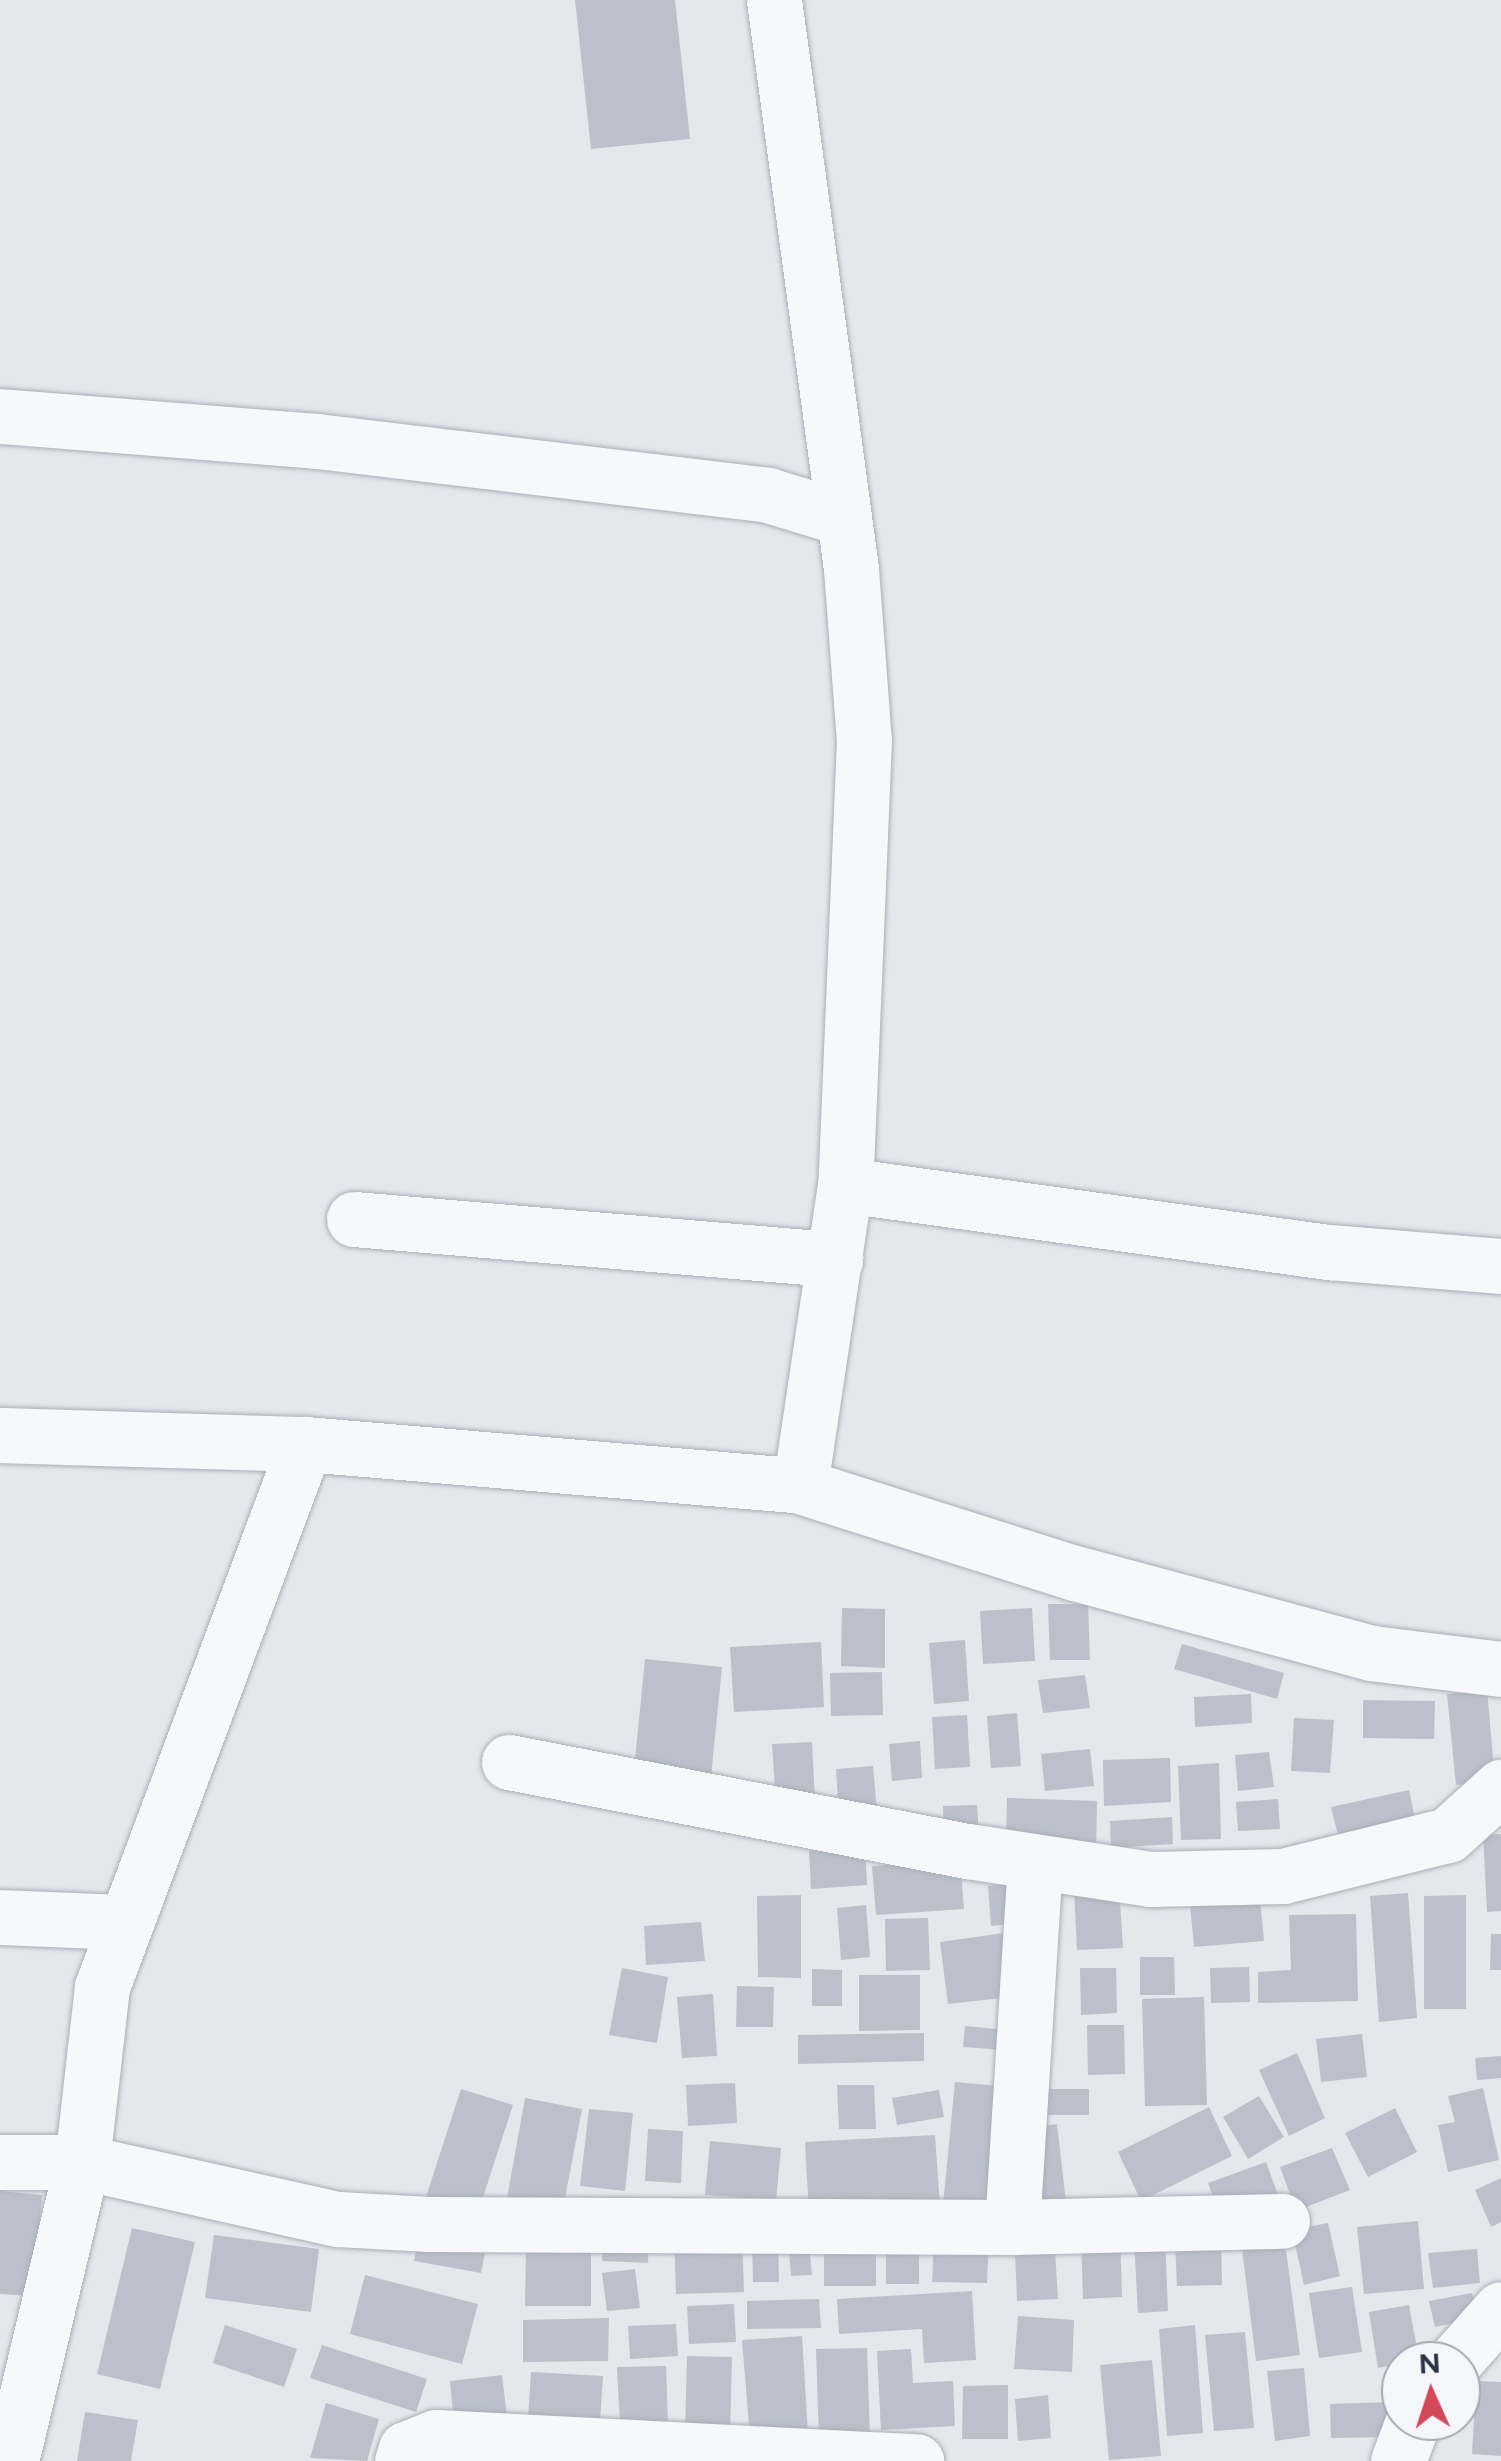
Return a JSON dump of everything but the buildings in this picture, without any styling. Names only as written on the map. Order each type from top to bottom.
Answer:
[{"type":"street","points":[[774,0],[840,518],[851,569],[864,740],[845,1184],[800,1486]]},
{"type":"street","points":[[0,416],[318,441],[768,495],[840,518]]},
{"type":"street","points":[[845,1184],[1330,1252],[1501,1266]]},
{"type":"street","points":[[354,1219],[835,1259]]},
{"type":"street","points":[[0,1436],[305,1444],[800,1486],[1075,1573],[1371,1653],[1501,1669]]},
{"type":"street","points":[[11,2461],[82,2162],[102,1987],[305,1444]]},
{"type":"street","points":[[509,1762],[1035,1863],[1151,1879],[1284,1876],[1448,1834],[1501,1787]]},
{"type":"street","points":[[1012,2227],[1035,1863]]},
{"type":"street","points":[[0,1916],[126,1922]]},
{"type":"street","points":[[0,2162],[82,2162],[338,2219],[1012,2227],[1282,2220]]},
{"type":"street","points":[[1473,2341],[1501,2309]]},
{"type":"street","points":[[402,2461],[406,2449],[436,2437],[916,2461]]}]
